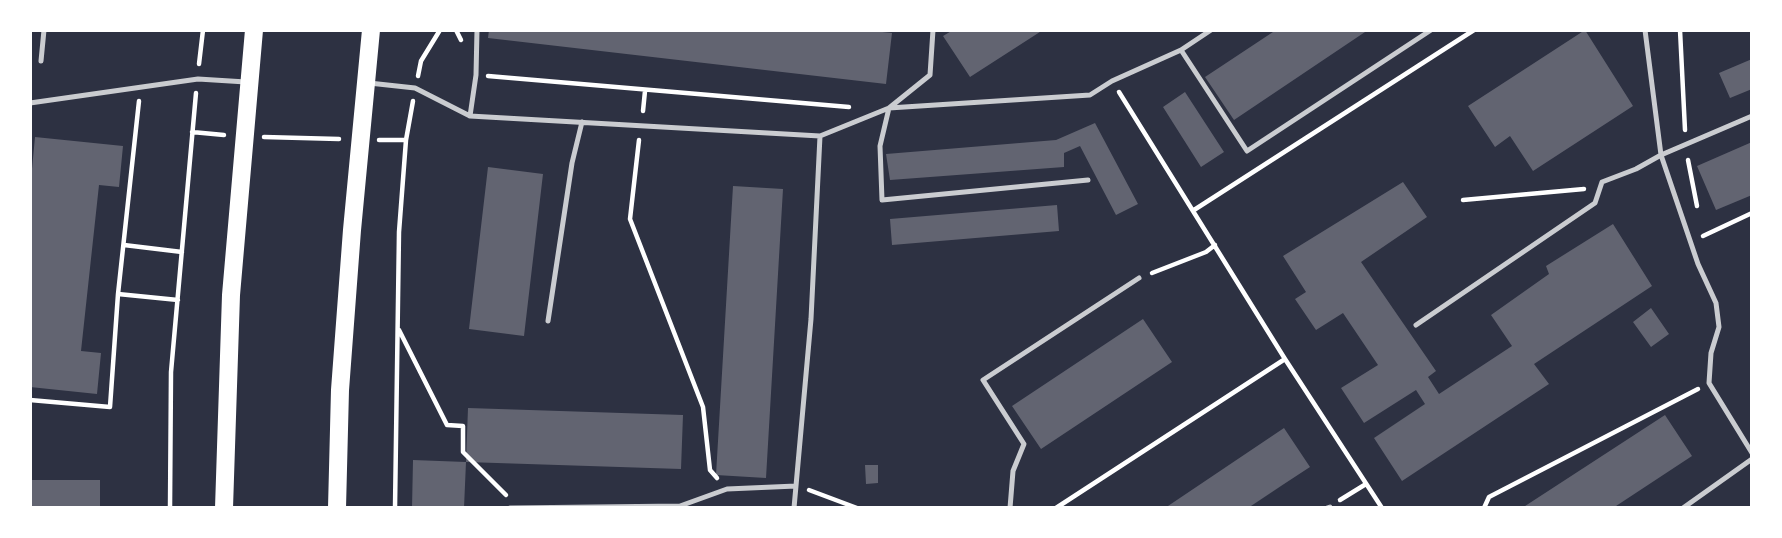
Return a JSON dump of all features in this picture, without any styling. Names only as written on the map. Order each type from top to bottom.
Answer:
[{"type":"main road","points":[[224,508],[231,295],[254,30]]},
{"type":"main road","points":[[337,508],[340,390],[371,30]]},
{"type":"lane","points":[[41,61],[44,30]]},
{"type":"lane","points":[[470,116],[477,30]]},
{"type":"lane","points":[[366,82],[415,88],[470,116],[820,136],[888,108],[930,75],[933,30]]},
{"type":"lane","points":[[888,108],[1090,95],[1111,81],[1181,50],[1211,30]]},
{"type":"lane","points":[[1181,50],[1247,150],[1431,30]]},
{"type":"lane","points":[[1645,30],[1661,155],[1698,264],[1716,303],[1719,327],[1711,353],[1709,383],[1752,453]]},
{"type":"lane","points":[[30,103],[198,79],[249,83]]},
{"type":"lane","points":[[888,108],[880,146],[882,200],[1088,180]]},
{"type":"lane","points":[[1416,325],[1595,203],[1602,182],[1752,116]]},
{"type":"lane","points":[[548,321],[572,163],[582,122]]},
{"type":"lane","points":[[794,508],[811,319],[820,136]]},
{"type":"lane","points":[[1010,508],[1013,471],[1024,444],[983,380],[1139,278]]},
{"type":"lane","points":[[1683,508],[1752,459]]},
{"type":"lane","points":[[510,508],[680,506],[727,489],[796,486]]},
{"type":"path","points":[[170,508],[171,372],[203,30]]},
{"type":"path","points":[[395,508],[399,232],[407,140],[421,61],[440,30]]},
{"type":"path","points":[[456,30],[461,41]]},
{"type":"path","points":[[1194,210],[1474,30]]},
{"type":"path","points":[[1680,30],[1686,144],[1698,209]]},
{"type":"path","points":[[475,75],[823,106],[888,108]]},
{"type":"path","points":[[1111,81],[1382,508]]},
{"type":"path","points":[[30,400],[110,407],[118,294],[140,88]]},
{"type":"path","points":[[645,91],[630,219],[703,408],[710,470],[727,489]]},
{"type":"path","points":[[192,132],[407,140]]},
{"type":"path","points":[[1463,200],[1592,188],[1602,182]]},
{"type":"path","points":[[1703,236],[1752,213]]},
{"type":"path","points":[[1700,223],[1705,249]]},
{"type":"path","points":[[124,245],[182,251]]},
{"type":"path","points":[[1139,278],[1206,252],[1215,245]]},
{"type":"path","points":[[118,294],[177,300]]},
{"type":"path","points":[[397,328],[447,425],[463,426],[463,452],[518,508]]},
{"type":"path","points":[[1056,508],[1285,359]]},
{"type":"path","points":[[1484,508],[1489,497],[1709,383]]},
{"type":"path","points":[[1329,508],[1366,484]]},
{"type":"path","points":[[796,486],[857,508]]},
{"type":"building","points":[[489,30],[863,30],[892,33],[886,84],[488,38]]},
{"type":"building","points":[[953,30],[1043,30],[970,77],[943,36]]},
{"type":"building","points":[[1276,30],[1368,30],[1234,120],[1205,77]]},
{"type":"building","points":[[1585,30],[1633,106],[1533,171],[1510,136],[1495,147],[1468,106]]},
{"type":"building","points":[[1752,59],[1752,89],[1730,98],[1719,73]]},
{"type":"building","points":[[1185,92],[1224,152],[1201,167],[1163,107]]},
{"type":"building","points":[[1095,123],[1138,204],[1116,215],[1080,146],[1064,153],[1064,167],[890,180],[886,154],[1056,140]]},
{"type":"building","points":[[35,137],[123,146],[119,187],[99,185],[81,351],[101,353],[97,394],[30,387],[30,190]]},
{"type":"building","points":[[1752,142],[1752,195],[1716,210],[1697,166]]},
{"type":"building","points":[[488,167],[543,174],[524,336],[469,329]]},
{"type":"building","points":[[1403,182],[1427,217],[1361,262],[1436,371],[1428,377],[1439,394],[1512,346],[1491,315],[1549,274],[1546,266],[1613,224],[1652,286],[1534,364],[1549,384],[1402,481],[1374,438],[1425,404],[1416,390],[1364,423],[1341,388],[1378,365],[1343,313],[1316,330],[1295,299],[1306,292],[1283,256]]},
{"type":"building","points":[[733,186],[783,189],[766,478],[716,475]]},
{"type":"building","points":[[1057,205],[1059,231],[892,245],[890,219]]},
{"type":"building","points":[[1651,308],[1669,334],[1651,347],[1633,322]]},
{"type":"building","points":[[1143,319],[1172,362],[1041,449],[1012,406]]},
{"type":"building","points":[[468,408],[683,415],[681,469],[466,462]]},
{"type":"building","points":[[1665,415],[1692,456],[1613,508],[1522,508]]},
{"type":"building","points":[[1284,428],[1310,467],[1248,508],[1165,508]]},
{"type":"building","points":[[413,460],[466,462],[464,508],[412,508]]},
{"type":"building","points":[[865,465],[878,465],[878,483],[866,484]]},
{"type":"building","points":[[30,480],[100,480],[100,508],[30,508]]}]
